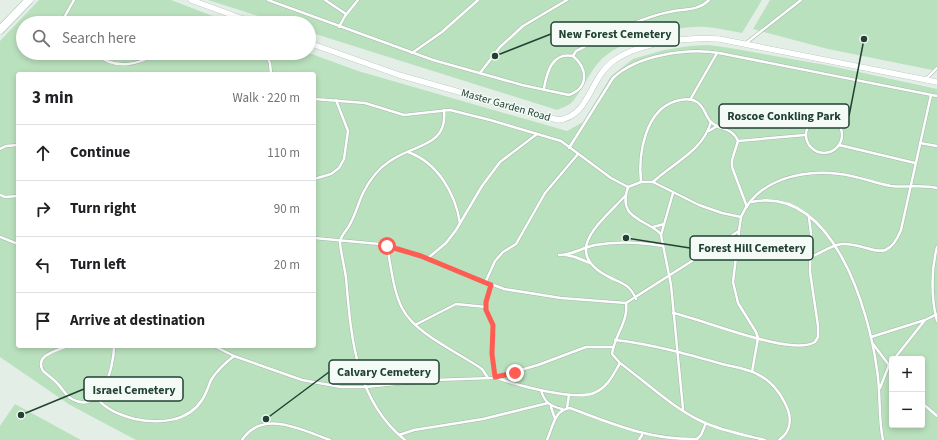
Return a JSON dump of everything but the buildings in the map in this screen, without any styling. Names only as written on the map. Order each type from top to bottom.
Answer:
[{"type":"street","points":[[16,14],[24,0]]},
{"type":"street","points":[[0,30],[29,0]]},
{"type":"street","points":[[190,0],[235,16]]},
{"type":"street","name":"Master Garden Road","points":[[316,45],[399,75],[558,120],[568,119],[577,113],[605,70],[617,59],[634,51],[681,40],[699,38],[745,44],[937,82]]},
{"type":"lane","points":[[65,16],[74,0]]},
{"type":"lane","points":[[269,0],[310,16]]},
{"type":"lane","points":[[325,0],[346,14]]},
{"type":"lane","points":[[339,27],[346,14],[358,0]]},
{"type":"lane","points":[[412,53],[442,32],[478,0]]},
{"type":"lane","points":[[480,73],[500,47],[522,26],[567,0]]},
{"type":"lane","points":[[573,56],[576,51],[648,18],[665,13],[693,9],[701,6],[708,0]]},
{"type":"lane","points":[[745,44],[801,0]]},
{"type":"lane","points":[[316,18],[412,53],[522,85],[544,88],[569,95],[580,88],[584,82],[585,74],[583,67],[573,56],[561,56],[550,65],[544,88]]},
{"type":"lane","points":[[569,148],[613,78],[620,71],[634,64],[661,56],[706,51],[937,96]]},
{"type":"lane","points":[[690,100],[717,53]]},
{"type":"lane","points":[[105,60],[112,63],[127,65],[142,63],[147,60]]},
{"type":"lane","points":[[268,60],[271,72]]},
{"type":"lane","points":[[925,80],[937,68]]},
{"type":"lane","points":[[810,257],[836,246],[849,244],[879,252],[887,250],[893,246],[901,230],[931,95]]},
{"type":"lane","points":[[316,98],[365,103],[404,116],[444,110],[465,113],[561,141],[611,178],[628,187],[641,182],[653,182],[699,205],[722,214],[741,218]]},
{"type":"lane","points":[[316,178],[331,174],[338,168],[344,159],[348,131],[336,100]]},
{"type":"lane","points":[[641,182],[641,162],[652,119],[663,106],[681,100],[697,102],[704,109],[711,122],[717,126],[729,130],[738,141]]},
{"type":"lane","points":[[405,440],[383,417],[366,387],[353,345],[340,241],[351,223],[364,191],[372,180],[390,161],[439,135],[444,127],[444,110]]},
{"type":"lane","points":[[824,117],[830,118],[839,125],[842,130],[839,145],[828,153],[816,152],[807,144],[805,135],[808,126],[812,121],[824,117]]},
{"type":"lane","points":[[653,182],[697,148],[708,131],[711,122]]},
{"type":"lane","points":[[708,131],[717,126]]},
{"type":"lane","points":[[428,258],[446,243],[460,224],[482,186],[500,162],[537,134]]},
{"type":"lane","points":[[738,141],[805,135]]},
{"type":"lane","points":[[738,141],[732,160],[732,167],[747,207]]},
{"type":"lane","points":[[920,143],[937,146]]},
{"type":"lane","points":[[0,149],[16,145]]},
{"type":"lane","points":[[839,145],[915,163]]},
{"type":"lane","points":[[407,152],[428,162],[440,175],[452,197],[460,224]]},
{"type":"lane","points":[[485,283],[495,261],[503,252],[516,244],[545,193],[578,154]]},
{"type":"lane","points":[[752,372],[758,338],[756,332],[738,303],[733,282],[741,218],[747,207],[760,192],[780,180],[807,173],[841,174],[885,185],[937,188]]},
{"type":"lane","points":[[590,264],[587,259],[585,247],[592,233],[625,196],[628,187]]},
{"type":"lane","points":[[673,193],[661,235],[669,275],[683,409]]},
{"type":"lane","points":[[0,195],[5,197],[16,196]]},
{"type":"lane","points":[[625,196],[630,214],[636,220],[653,227],[661,235]]},
{"type":"lane","points":[[751,202],[777,201],[799,209],[809,217],[836,246],[853,279],[871,337],[879,390],[880,419],[883,440]]},
{"type":"lane","points":[[673,313],[758,338],[803,345],[811,344],[818,337],[810,272],[811,233],[809,217]]},
{"type":"lane","points":[[653,227],[664,224]]},
{"type":"lane","points":[[316,238],[387,246],[428,258],[485,283],[528,293],[626,304],[636,299],[669,275],[739,231]]},
{"type":"lane","points":[[0,237],[16,243]]},
{"type":"lane","points":[[566,255],[585,247],[622,242],[663,246]]},
{"type":"lane","points":[[387,246],[398,298],[407,316],[415,325],[482,369],[488,378]]},
{"type":"lane","points":[[937,247],[933,272],[937,321]]},
{"type":"lane","points":[[559,255],[575,256],[590,264],[598,271],[628,286],[632,290],[636,299]]},
{"type":"lane","points":[[491,285],[486,307],[493,325],[492,354],[495,377]]},
{"type":"lane","points":[[415,325],[456,304],[486,307]]},
{"type":"lane","points":[[626,304],[625,316],[615,340],[612,354],[620,363],[683,409],[706,423],[765,440]]},
{"type":"lane","points":[[871,337],[925,320],[936,314]]},
{"type":"lane","points":[[896,356],[925,320]]},
{"type":"lane","points":[[615,340],[678,353],[752,372],[771,383],[788,411],[790,418],[790,425],[787,432],[779,440]]},
{"type":"lane","points":[[872,344],[889,365],[879,390]]},
{"type":"lane","points":[[218,348],[234,356],[286,375],[318,384],[341,387],[366,387],[422,381],[495,377],[538,365],[586,347],[613,347]]},
{"type":"lane","points":[[63,348],[47,354],[42,359],[40,366],[43,371],[72,399],[80,402],[89,401],[104,390],[113,362],[114,348]]},
{"type":"lane","points":[[96,397],[107,408],[128,417],[152,422],[176,419],[188,414],[196,407],[202,400],[217,370],[234,356]]},
{"type":"lane","points":[[495,377],[510,383],[541,390],[569,395],[586,396],[602,389],[608,383],[620,363]]},
{"type":"lane","points":[[541,390],[555,419]]},
{"type":"lane","points":[[567,408],[569,395]]},
{"type":"lane","points":[[399,435],[414,430],[483,419],[548,403]]},
{"type":"lane","points":[[550,406],[562,409],[567,408],[642,435],[657,438],[697,439],[701,435],[706,423]]},
{"type":"lane","points":[[925,406],[937,416]]},
{"type":"lane","points":[[548,440],[555,419],[562,409]]},
{"type":"lane","points":[[242,440],[264,424],[277,423],[330,440]]},
{"type":"lane","points":[[639,440],[642,435]]},
{"type":"green space","points":[[39,0],[171,0],[213,16],[24,16]]},
{"type":"green space","points":[[208,0],[762,0],[742,33],[706,27],[679,28],[648,35],[619,47],[607,54],[598,63],[574,101],[557,110],[316,34],[316,16],[258,16]]},
{"type":"green space","points":[[770,0],[937,0],[937,71],[828,49],[753,29]]},
{"type":"green space","points":[[16,24],[16,60],[316,60],[316,56],[358,71],[567,131],[583,122],[611,76],[633,59],[664,50],[690,46],[709,45],[730,48],[831,66],[937,89],[937,440],[136,440],[70,405],[0,357],[0,41]]},
{"type":"green space","points":[[15,404],[81,440],[0,440],[0,426]]},
{"type":"place","name":"Roscoe Conkling Park","points":[[864,39]]},
{"type":"place","name":"New Forest Cemetery","points":[[495,56]]},
{"type":"place","name":"Forest Hill Cemetery","points":[[626,238]]},
{"type":"place","name":"Israel Cemetery","points":[[21,415]]},
{"type":"place","name":"Calvary Cemetery","points":[[266,419]]},
{"type":"route","points":[[387,246],[421,256],[491,285],[488,292],[486,310],[491,317],[493,325],[494,335],[492,354],[495,377],[515,373]]}]
